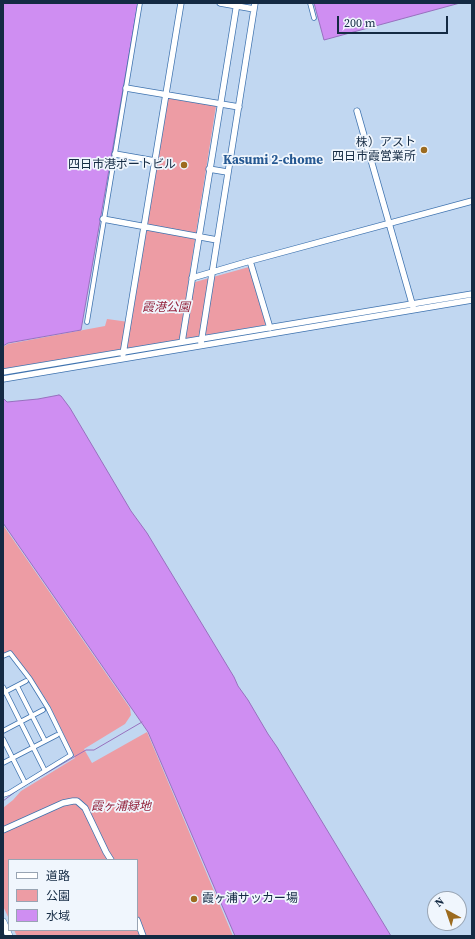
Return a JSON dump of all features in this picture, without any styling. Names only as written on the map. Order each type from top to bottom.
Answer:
[{"type":"highway","points":[[3,922],[9,936]]},
{"type":"street","points":[[87,322],[140,3]]},
{"type":"street","points":[[124,358],[123,352],[181,3]]},
{"type":"street","points":[[200,346],[213,272],[227,172],[239,107],[254,6],[220,3]]},
{"type":"street","points":[[310,3],[314,18]]},
{"type":"street","points":[[182,342],[236,4]]},
{"type":"street","points":[[126,88],[239,107]]},
{"type":"street","points":[[356,111],[413,307]]},
{"type":"street","points":[[114,154],[155,161]]},
{"type":"street","points":[[210,169],[227,172]]},
{"type":"street","points":[[192,278],[250,261],[472,202]]},
{"type":"street","points":[[103,219],[217,240]]},
{"type":"street","points":[[250,261],[270,328]]},
{"type":"street","points":[[4,379],[200,346],[413,307],[472,294]]},
{"type":"street","points":[[3,372],[270,328],[472,300]]},
{"type":"street","points":[[182,342],[200,346]]},
{"type":"street","points":[[3,656],[10,653],[30,679],[48,708],[71,756],[26,783],[4,794]]},
{"type":"street","points":[[4,693],[26,681]]},
{"type":"street","points":[[17,686],[45,741]]},
{"type":"street","points":[[3,687],[4,693],[45,771]]},
{"type":"street","points":[[3,731],[43,710]]},
{"type":"street","points":[[3,763],[56,735]]},
{"type":"street","points":[[3,739],[26,783]]},
{"type":"street","points":[[3,830],[63,803],[73,801],[81,803],[85,808],[110,859]]},
{"type":"street","points":[[138,923],[143,936]]},
{"type":"green space","name":"霞港公園","points":[[168,98],[216,106],[188,284],[249,267],[266,325],[3,369],[3,347],[8,344],[105,326],[107,319],[129,322]]},
{"type":"green space","name":"霞ヶ浦緑地","points":[[3,525],[130,708],[131,715],[125,724],[84,749],[92,763],[147,732],[233,936],[17,936],[14,931],[138,931],[138,859],[8,859],[8,917],[3,906],[3,808],[21,791],[75,758],[49,704],[30,676],[13,654],[3,655]]},
{"type":"water","points":[[3,3],[138,3],[81,330],[8,343],[3,346]]},
{"type":"water","points":[[314,3],[460,3],[324,40]]},
{"type":"water","points":[[59,395],[70,408],[131,511],[147,533],[238,686],[277,747],[391,936],[235,936],[148,732],[3,523],[3,398],[7,402]]},
{"type":"waterway","points":[[3,801],[19,789],[86,750],[94,750],[142,722]]},
{"type":"place","name":"株）アスト 四日市霞営業所","points":[[424,150]]},
{"type":"place","name":"四日市港ポートビル","points":[[184,165]]},
{"type":"place","name":"霞ヶ浦サッカー場","points":[[194,899]]},
{"type":"district","name":"Kasumi 2-chome","points":[[273,161]]}]
